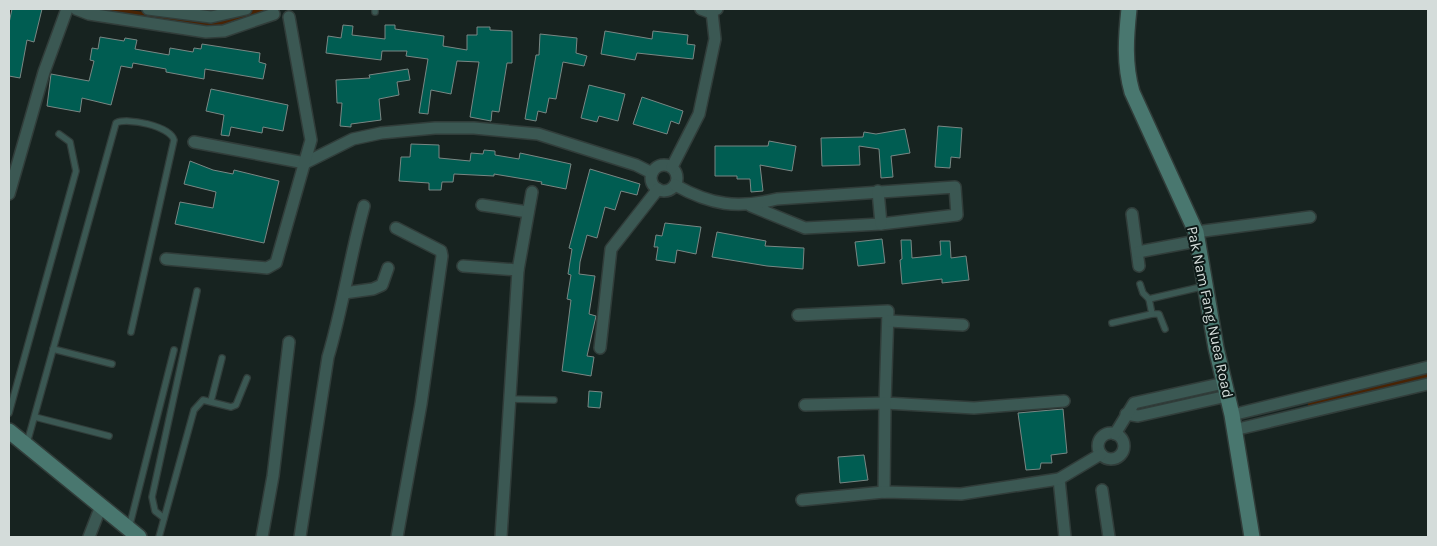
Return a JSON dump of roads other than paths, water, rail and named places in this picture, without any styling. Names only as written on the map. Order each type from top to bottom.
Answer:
[{"type":"street","points":[[9,194],[44,72],[67,9]]},
{"type":"street","points":[[76,9],[89,14],[206,32],[224,31],[272,11],[281,17],[290,17],[299,9]]},
{"type":"street","points":[[148,9],[211,17],[246,9]]},
{"type":"street","name":"Pak Nam Fang Nuea Road","points":[[1129,9],[1126,56],[1127,76],[1132,92],[1196,237],[1233,423],[1252,537]]},
{"type":"street","points":[[672,167],[699,114],[715,39],[710,10]]},
{"type":"street","points":[[166,259],[267,268],[276,263],[311,140],[290,17]]},
{"type":"street","points":[[194,142],[305,163],[353,139],[372,135],[428,129],[474,128],[538,134],[623,160],[652,173]]},
{"type":"street","points":[[660,166],[672,167],[677,174],[675,185],[668,190],[658,189],[652,181],[652,173],[660,166]]},
{"type":"street","points":[[675,185],[709,200],[751,206],[805,228],[881,224],[957,215],[955,186],[777,199],[751,206]]},
{"type":"street","points":[[600,348],[611,249],[658,189]]},
{"type":"street","points":[[878,191],[881,224]]},
{"type":"street","points":[[501,537],[518,270],[532,192]]},
{"type":"street","points":[[482,205],[528,212]]},
{"type":"street","points":[[300,537],[328,357],[344,293],[353,244],[364,206]]},
{"type":"street","points":[[1132,214],[1139,266]]},
{"type":"street","points":[[1138,252],[1196,237],[1310,217]]},
{"type":"street","points":[[396,228],[441,252],[442,256],[421,404],[397,537]]},
{"type":"street","points":[[463,266],[518,270]]},
{"type":"street","points":[[344,293],[373,289],[382,284],[388,268]]},
{"type":"street","points":[[798,314],[888,311],[884,492]]},
{"type":"street","points":[[889,322],[963,325]]},
{"type":"street","points":[[262,537],[273,476],[289,342]]},
{"type":"street","points":[[1233,423],[1428,367]]},
{"type":"street","points":[[1233,423],[1428,384]]},
{"type":"street","points":[[1115,434],[1126,414],[1138,416],[1226,389]]},
{"type":"street","points":[[805,405],[885,403],[974,408],[1064,401]]},
{"type":"street","points":[[9,431],[134,533]]},
{"type":"street","points":[[1106,434],[1115,434],[1123,443],[1122,451],[1112,458],[1101,454],[1098,446],[1100,438],[1106,434]]},
{"type":"street","points":[[802,500],[884,492],[961,494],[1059,479],[1101,454]]},
{"type":"street","points":[[1059,479],[1064,537]]},
{"type":"street","points":[[1102,490],[1109,537]]},
{"type":"street","points":[[89,537],[101,506]]},
{"type":"lane","points":[[27,445],[116,123],[126,120],[166,131],[174,140],[130,332]]},
{"type":"lane","points":[[9,413],[76,171],[70,142],[59,134]]},
{"type":"lane","points":[[1140,284],[1143,293],[1149,299],[1152,314]]},
{"type":"lane","points":[[1149,299],[1205,286]]},
{"type":"lane","points":[[164,518],[155,511],[152,497],[198,291]]},
{"type":"lane","points":[[1112,323],[1159,314],[1165,329]]},
{"type":"lane","points":[[54,349],[112,364]]},
{"type":"lane","points":[[134,533],[174,350]]},
{"type":"lane","points":[[211,401],[222,358]]},
{"type":"lane","points":[[159,537],[194,410],[203,400],[230,406],[236,405],[239,403],[247,378]]},
{"type":"lane","points":[[509,399],[554,400]]},
{"type":"lane","points":[[35,417],[109,436]]}]
